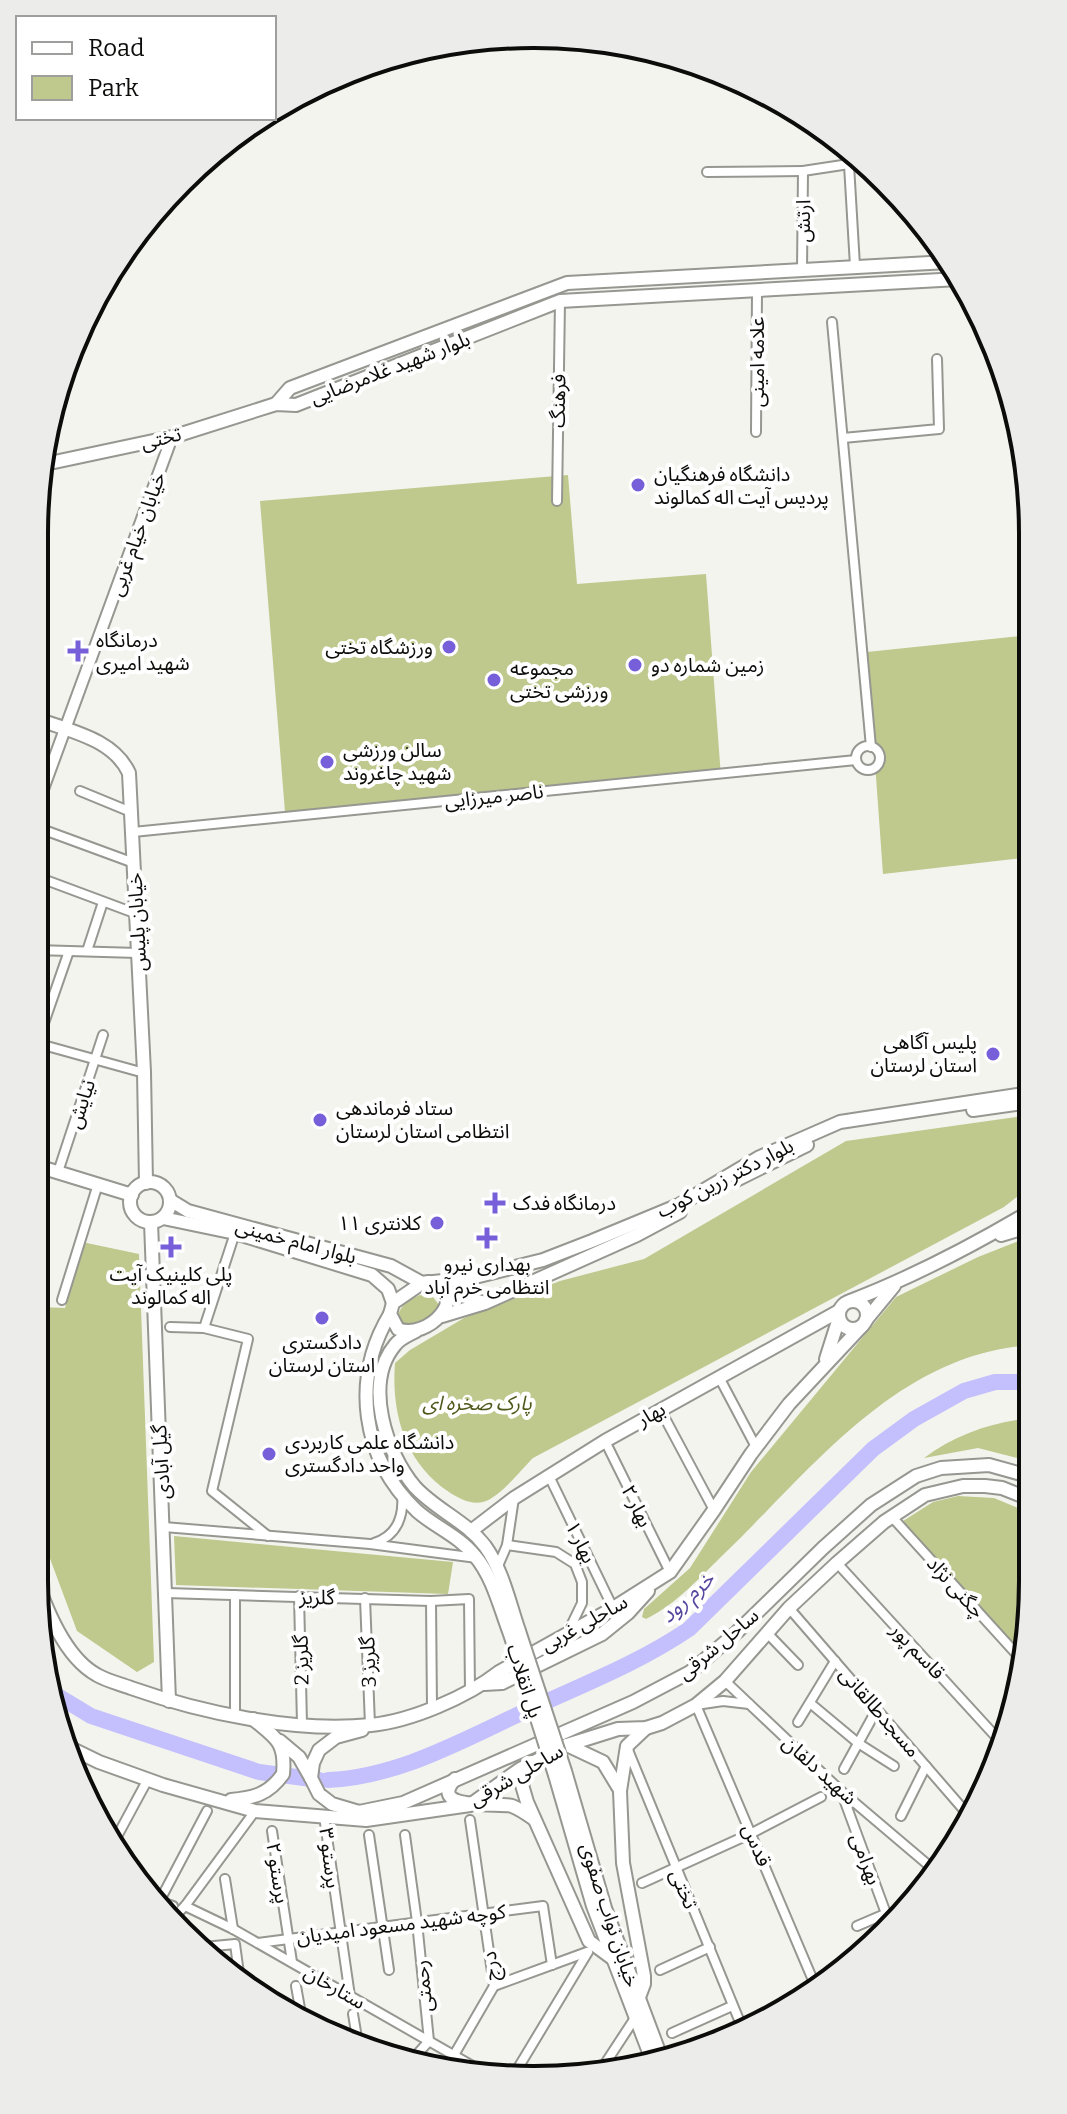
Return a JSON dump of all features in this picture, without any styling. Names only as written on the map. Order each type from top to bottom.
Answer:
[{"type":"main road","name":"بلوار شهید غلامرضایی","points":[[276,404],[290,388],[567,283],[936,263]]},
{"type":"main road","points":[[662,278],[663,296]]},
{"type":"main road","name":"بلوار شهید غلامرضایی","points":[[276,404],[296,405],[560,301],[947,280]]},
{"type":"main road","name":"تختی","points":[[53,462],[172,437],[276,404]]},
{"type":"main road","name":"خیابان پلیس","points":[[48,723],[112,749],[123,760],[129,773],[146,1183]]},
{"type":"main road","name":"بلوار دکتر زرین کوب","points":[[423,1283],[471,1278],[543,1260],[679,1205],[760,1157],[840,1122],[1019,1095]]},
{"type":"main road","name":"بلوار دکتر زرین کوب","points":[[442,1316],[485,1303],[637,1235],[750,1172],[845,1129],[1019,1104]]},
{"type":"main road","points":[[48,1169],[132,1195]]},
{"type":"main road","points":[[146,1183],[164,1189],[170,1200],[169,1207],[157,1220],[138,1218],[131,1208],[132,1195],[146,1183]]},
{"type":"main road","name":"بلوار امام خمینی","points":[[170,1200],[188,1211],[391,1266],[423,1283]]},
{"type":"main road","points":[[824,1366],[839,1314],[850,1301],[896,1284],[1019,1218]]},
{"type":"main road","name":"بلوار امام خمینی","points":[[157,1220],[235,1233],[372,1275],[388,1289],[391,1309]]},
{"type":"main road","name":"گیل آبادی","points":[[157,1220],[169,1701]]},
{"type":"main road","points":[[979,1242],[1019,1230]]},
{"type":"main road","points":[[471,1278],[465,1293],[469,1299],[485,1303]]},
{"type":"main road","points":[[423,1283],[435,1284],[444,1292],[447,1305],[442,1316],[398,1341],[390,1353],[384,1369],[380,1402],[385,1423],[398,1461],[413,1484],[427,1499],[471,1531],[498,1566],[514,1632],[477,1558],[469,1548],[417,1511],[386,1469],[377,1450],[365,1407],[365,1385],[376,1338],[391,1309],[423,1283]]},
{"type":"main road","name":"ساحلی غربی","points":[[49,1606],[64,1640],[78,1659],[97,1675],[169,1701],[235,1715],[302,1724],[370,1725],[432,1708],[484,1684],[499,1672],[670,1572],[789,1404],[896,1284]]},
{"type":"main road","points":[[839,1314],[848,1328],[864,1323],[863,1306],[850,1301]]},
{"type":"main road","points":[[391,1309],[398,1329],[416,1331]]},
{"type":"main road","name":"بهار","points":[[471,1531],[514,1498],[605,1441],[839,1314]]},
{"type":"main road","points":[[809,1329],[819,1329],[825,1334],[829,1350]]},
{"type":"main road","name":"ساحل شرقی","points":[[311,1778],[319,1794],[332,1804],[359,1812],[403,1803],[669,1685],[690,1672],[871,1505],[916,1476],[941,1468],[977,1465],[1019,1473]]},
{"type":"main road","name":"ساحلی شرقی","points":[[82,1754],[148,1779],[255,1811],[366,1820],[470,1805],[531,1762],[567,1745],[618,1729],[646,1728],[696,1705],[740,1666],[789,1608],[837,1563],[892,1517],[925,1495],[963,1486],[1002,1488],[1019,1495]]},
{"type":"main road","points":[[484,1684],[502,1683],[602,1634],[628,1613],[657,1581]]},
{"type":"main road","points":[[749,1620],[743,1637],[746,1642],[751,1645],[766,1636]]},
{"type":"main road","name":"پل انقلاب","points":[[514,1632],[560,1773]]},
{"type":"main road","points":[[718,1649],[738,1643],[743,1655],[740,1666]]},
{"type":"main road","points":[[251,1717],[299,1757],[311,1778]]},
{"type":"main road","points":[[311,1778],[319,1750],[336,1737],[359,1732],[370,1725]]},
{"type":"main road","points":[[638,2000],[644,1976],[623,1863],[620,1791],[627,1746],[646,1728]]},
{"type":"main road","points":[[223,1800],[257,1797],[276,1783],[283,1774],[283,1751],[278,1739]]},
{"type":"main road","points":[[567,1745],[603,1762],[620,1791]]},
{"type":"main road","points":[[531,1762],[523,1778],[523,1791],[589,1941],[612,1958]]},
{"type":"main road","name":"خیابان نواب صفوی","points":[[560,1773],[600,1925],[649,2052]]},
{"type":"main road","name":"خیابان نواب صفوی","points":[[560,1773],[605,1908],[658,2049]]},
{"type":"main road","points":[[455,1779],[451,1783],[450,1794],[457,1801],[470,1805],[511,1805],[535,1820]]},
{"type":"main road","points":[[584,1928],[594,1933],[599,1931],[600,1925]]},
{"type":"street","name":"ارتش","points":[[802,270],[803,171],[849,164]]},
{"type":"street","points":[[849,164],[855,266]]},
{"type":"street","points":[[707,172],[803,171]]},
{"type":"street","name":"علامه امینی","points":[[756,432],[757,292]]},
{"type":"street","name":"فرهنگ","points":[[557,501],[560,301]]},
{"type":"street","points":[[832,322],[871,747],[879,755],[877,766],[870,770],[863,769],[856,760],[860,750],[871,747]]},
{"type":"street","points":[[843,438],[939,429],[937,359]]},
{"type":"street","name":"خیابان خیام غربی","points":[[48,775],[172,437]]},
{"type":"street","name":"ناصر میرزایی","points":[[133,832],[856,760]]},
{"type":"street","points":[[80,791],[131,812]]},
{"type":"street","points":[[48,831],[134,863]]},
{"type":"street","points":[[48,881],[137,914]]},
{"type":"street","points":[[87,951],[103,902]]},
{"type":"street","points":[[48,950],[138,953]]},
{"type":"street","points":[[48,1011],[69,951]]},
{"type":"street","name":"نیایش","points":[[58,1172],[103,1035]]},
{"type":"street","points":[[48,1049],[137,1071]]},
{"type":"street","points":[[62,1300],[98,1184]]},
{"type":"street","points":[[204,1328],[235,1233]]},
{"type":"street","points":[[170,1327],[204,1328],[248,1339],[212,1491],[268,1536]]},
{"type":"street","points":[[720,1379],[756,1447]]},
{"type":"street","points":[[660,1409],[714,1510]]},
{"type":"street","name":"بهار ۲","points":[[605,1441],[670,1572]]},
{"type":"street","name":"بهار ۱","points":[[549,1476],[613,1608]]},
{"type":"street","points":[[370,1544],[384,1540],[396,1527],[401,1518],[402,1493]]},
{"type":"street","points":[[498,1566],[507,1545],[514,1498]]},
{"type":"street","name":"چگنی نژاد","points":[[892,1517],[1014,1651]]},
{"type":"street","points":[[164,1527],[370,1544],[477,1558]]},
{"type":"street","points":[[507,1545],[556,1552],[575,1564],[582,1582],[582,1603],[568,1632]]},
{"type":"street","name":"قاسم پور","points":[[837,1563],[994,1734]]},
{"type":"street","name":"گلریز","points":[[166,1593],[431,1601],[469,1599],[470,1691]]},
{"type":"street","points":[[235,1595],[235,1715]]},
{"type":"street","name":"گلریز 2","points":[[299,1596],[302,1724]]},
{"type":"street","name":"گلریز 3","points":[[365,1598],[370,1725]]},
{"type":"street","points":[[431,1601],[432,1708]]},
{"type":"street","name":"مسجدطالقانی","points":[[789,1608],[962,1808]]},
{"type":"street","points":[[766,1636],[798,1665]]},
{"type":"street","points":[[798,1722],[835,1661]]},
{"type":"street","name":"شهید دلفان","points":[[725,1681],[841,1791],[927,1864]]},
{"type":"street","points":[[696,1705],[723,1701],[749,1704]]},
{"type":"street","points":[[810,1703],[858,1743],[894,1766]]},
{"type":"street","name":"قدس","points":[[696,1705],[812,1978]]},
{"type":"street","points":[[844,1769],[877,1709]]},
{"type":"street","name":"تختی","points":[[627,1746],[739,2020]]},
{"type":"street","points":[[901,1816],[926,1766]]},
{"type":"street","points":[[119,1833],[148,1779]]},
{"type":"street","name":"بهرامی","points":[[841,1791],[885,1914]]},
{"type":"street","points":[[642,1883],[752,1833],[821,1797]]},
{"type":"street","points":[[163,1895],[207,1811]]},
{"type":"street","points":[[179,1913],[255,1811]]},
{"type":"street","name":"پرستو ۳","points":[[324,1816],[350,1996]]},
{"type":"street","name":"درج","points":[[454,2055],[494,1986],[470,1820]]},
{"type":"street","name":"پرستو ۲","points":[[272,1831],[292,1962]]},
{"type":"street","points":[[369,1835],[389,1970]]},
{"type":"street","name":"رحمتی","points":[[405,1835],[429,2041]]},
{"type":"street","points":[[225,1879],[233,1929]]},
{"type":"street","name":"ستارخان","points":[[185,1906],[233,1929],[464,2061]]},
{"type":"street","name":"کوچه شهید مسعود امیدیان","points":[[258,1943],[543,1906],[552,1965]]},
{"type":"street","points":[[857,1926],[885,1914]]},
{"type":"street","points":[[213,1946],[235,1944],[238,1966]]},
{"type":"street","points":[[660,1970],[710,1947]]},
{"type":"street","points":[[494,1986],[588,1952],[519,2066]]},
{"type":"street","points":[[296,1986],[299,2006]]},
{"type":"street","points":[[672,2033],[732,2006]]},
{"type":"street","points":[[353,2014],[356,2032]]},
{"type":"street","points":[[607,2060],[635,2018]]},
{"type":"street","points":[[419,2052],[429,2041]]},
{"type":"green space","name":"مجموعه ورزشی تختی","points":[[568,475],[577,584],[706,574],[721,777],[285,812],[260,501]]},
{"type":"green space","points":[[1019,636],[1019,858],[883,874],[867,652]]},
{"type":"green space","name":"پارک صخره ای","points":[[1019,1117],[1019,1195],[1004,1207],[533,1458],[503,1489],[483,1502],[474,1503],[453,1494],[421,1467],[404,1435],[394,1382],[395,1363],[410,1350],[464,1318],[560,1281],[644,1259],[846,1141]]},
{"type":"green space","points":[[1019,1241],[1019,1347],[983,1353],[940,1369],[899,1392],[826,1452],[688,1589],[657,1613],[646,1619],[642,1617],[644,1609],[690,1568],[751,1472],[896,1297]]},
{"type":"green space","points":[[82,1242],[139,1254],[154,1662],[137,1672],[77,1631],[48,1553],[48,1307],[65,1308]]},
{"type":"green space","points":[[420,1295],[433,1297],[439,1305],[438,1312],[406,1328],[396,1321],[399,1311],[407,1301]]},
{"type":"green space","points":[[1019,1420],[1019,1459],[978,1448],[924,1458],[975,1430]]},
{"type":"green space","points":[[958,1496],[994,1498],[1019,1509],[1018,1612],[1014,1648],[903,1521],[933,1502]]},
{"type":"green space","points":[[174,1536],[453,1562],[448,1594],[176,1585]]},
{"type":"waterway","name":"خرم رود","points":[[328,1780],[381,1772],[407,1764],[651,1652],[689,1629],[873,1449],[914,1419],[964,1391],[995,1382],[1019,1382]]},
{"type":"waterway","name":"خرم رود","points":[[63,1699],[91,1716],[259,1772],[319,1780]]},
{"type":"place","name":"دانشگاه فرهنگیان پردیس آیت اله کمالوند","points":[[638,485]]},
{"type":"place","name":"ورزشگاه تختی","points":[[449,647]]},
{"type":"place","name":"درمانگاه شهید امیری","points":[[78,651]]},
{"type":"place","name":"زمین شماره دو","points":[[635,665]]},
{"type":"place","name":"مجموعه ورزشی تختی","points":[[494,680]]},
{"type":"place","name":"سالن ورزشی شهید چاغروند","points":[[327,762]]},
{"type":"place","name":"پلیس آگاهی استان لرستان","points":[[993,1054]]},
{"type":"place","name":"ستاد فرماندهی انتظامی استان لرستان","points":[[320,1120]]},
{"type":"place","name":"درمانگاه فدک","points":[[495,1203]]},
{"type":"place","name":"کلانتری ۱۱","points":[[437,1223]]},
{"type":"place","name":"بهداری نیرو انتظامی خرم آباد","points":[[487,1238]]},
{"type":"place","name":"پلی کلینیک آیت اله کمالوند","points":[[171,1247]]},
{"type":"place","name":"دادگستری استان لرستان","points":[[322,1318]]},
{"type":"place","name":"دانشگاه علمی کاربردی واحد دادگستری","points":[[269,1454]]}]
